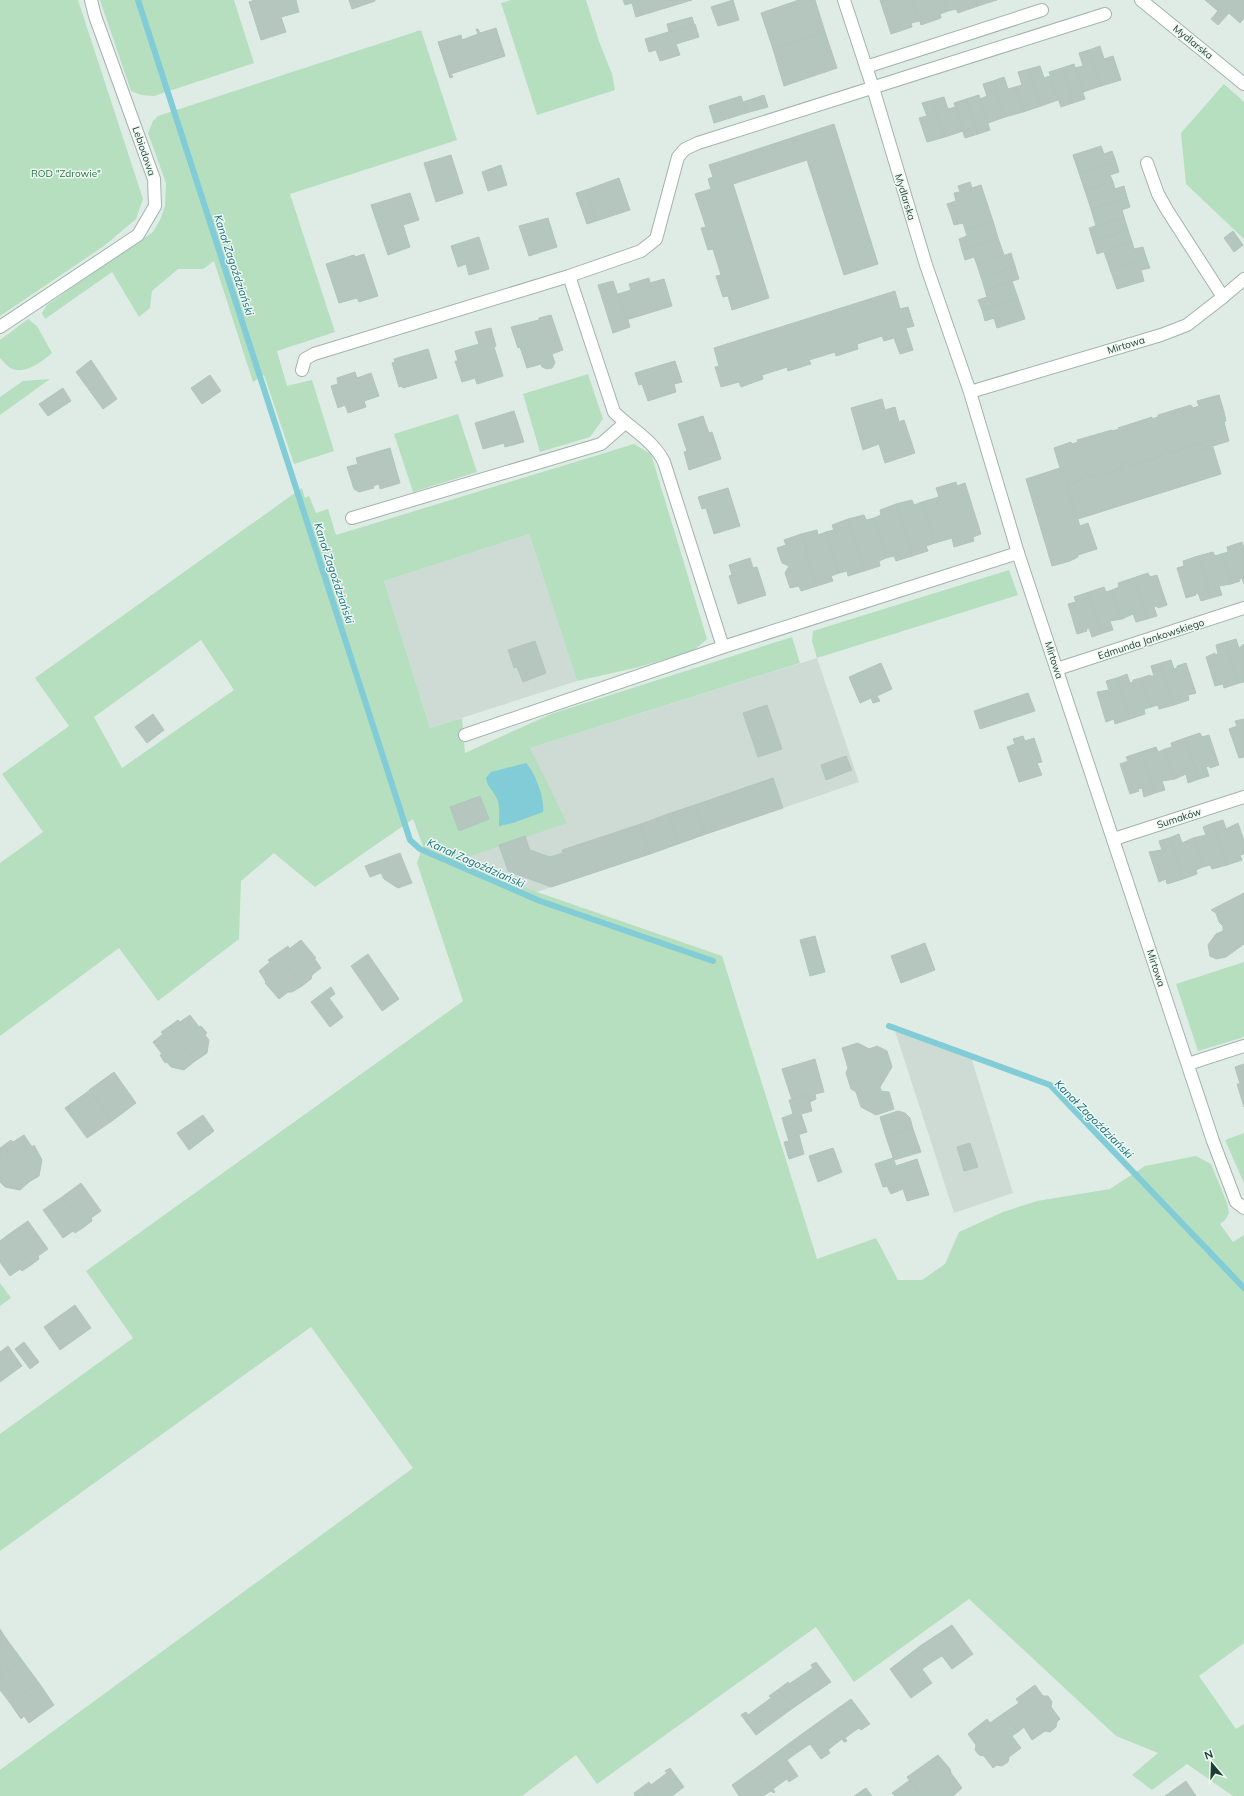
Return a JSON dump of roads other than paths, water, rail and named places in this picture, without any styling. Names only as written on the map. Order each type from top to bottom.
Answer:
[{"type":"street","name":"Lebiodowa","points":[[0,327],[138,235],[155,206],[154,179],[95,16],[91,0]]},
{"type":"street","name":"Mydlarska","points":[[844,0],[873,88],[926,265],[970,392]]},
{"type":"street","name":"Mydlarska","points":[[1141,0],[1244,84]]},
{"type":"street","points":[[866,67],[1042,10]]},
{"type":"street","points":[[302,370],[305,359],[314,354],[569,276],[641,251],[656,239],[678,157],[685,149],[698,143],[1105,14]]},
{"type":"street","points":[[1147,163],[1158,194],[1166,210],[1224,297]]},
{"type":"street","points":[[569,276],[614,412],[625,424],[650,442],[660,454],[664,462],[723,647]]},
{"type":"street","name":"Mirtowa","points":[[1244,279],[1224,297],[1187,325],[1161,335],[970,392],[1018,553],[1213,1141],[1236,1202],[1244,1208]]},
{"type":"street","points":[[352,518],[601,444],[625,424]]},
{"type":"street","points":[[465,735],[723,647],[1018,553]]},
{"type":"street","name":"Edmunda Jankowskiego","points":[[1057,669],[1244,608]]},
{"type":"street","name":"Sumaków","points":[[1114,839],[1244,797]]},
{"type":"street","points":[[1188,1064],[1244,1046]]},
{"type":"water","points":[[526,763],[539,786],[543,812],[513,823],[499,826],[498,800],[486,778],[491,772]]},
{"type":"waterway","name":"Kanał Zagoździański","points":[[138,0],[410,840],[420,849],[540,901],[713,961]]},
{"type":"waterway","name":"Kanał Zagoździański","points":[[889,1026],[1050,1085],[1244,1288]]},
{"type":"park label","name":"ROD \"Zdrowie\"","points":[[66,173]]}]
